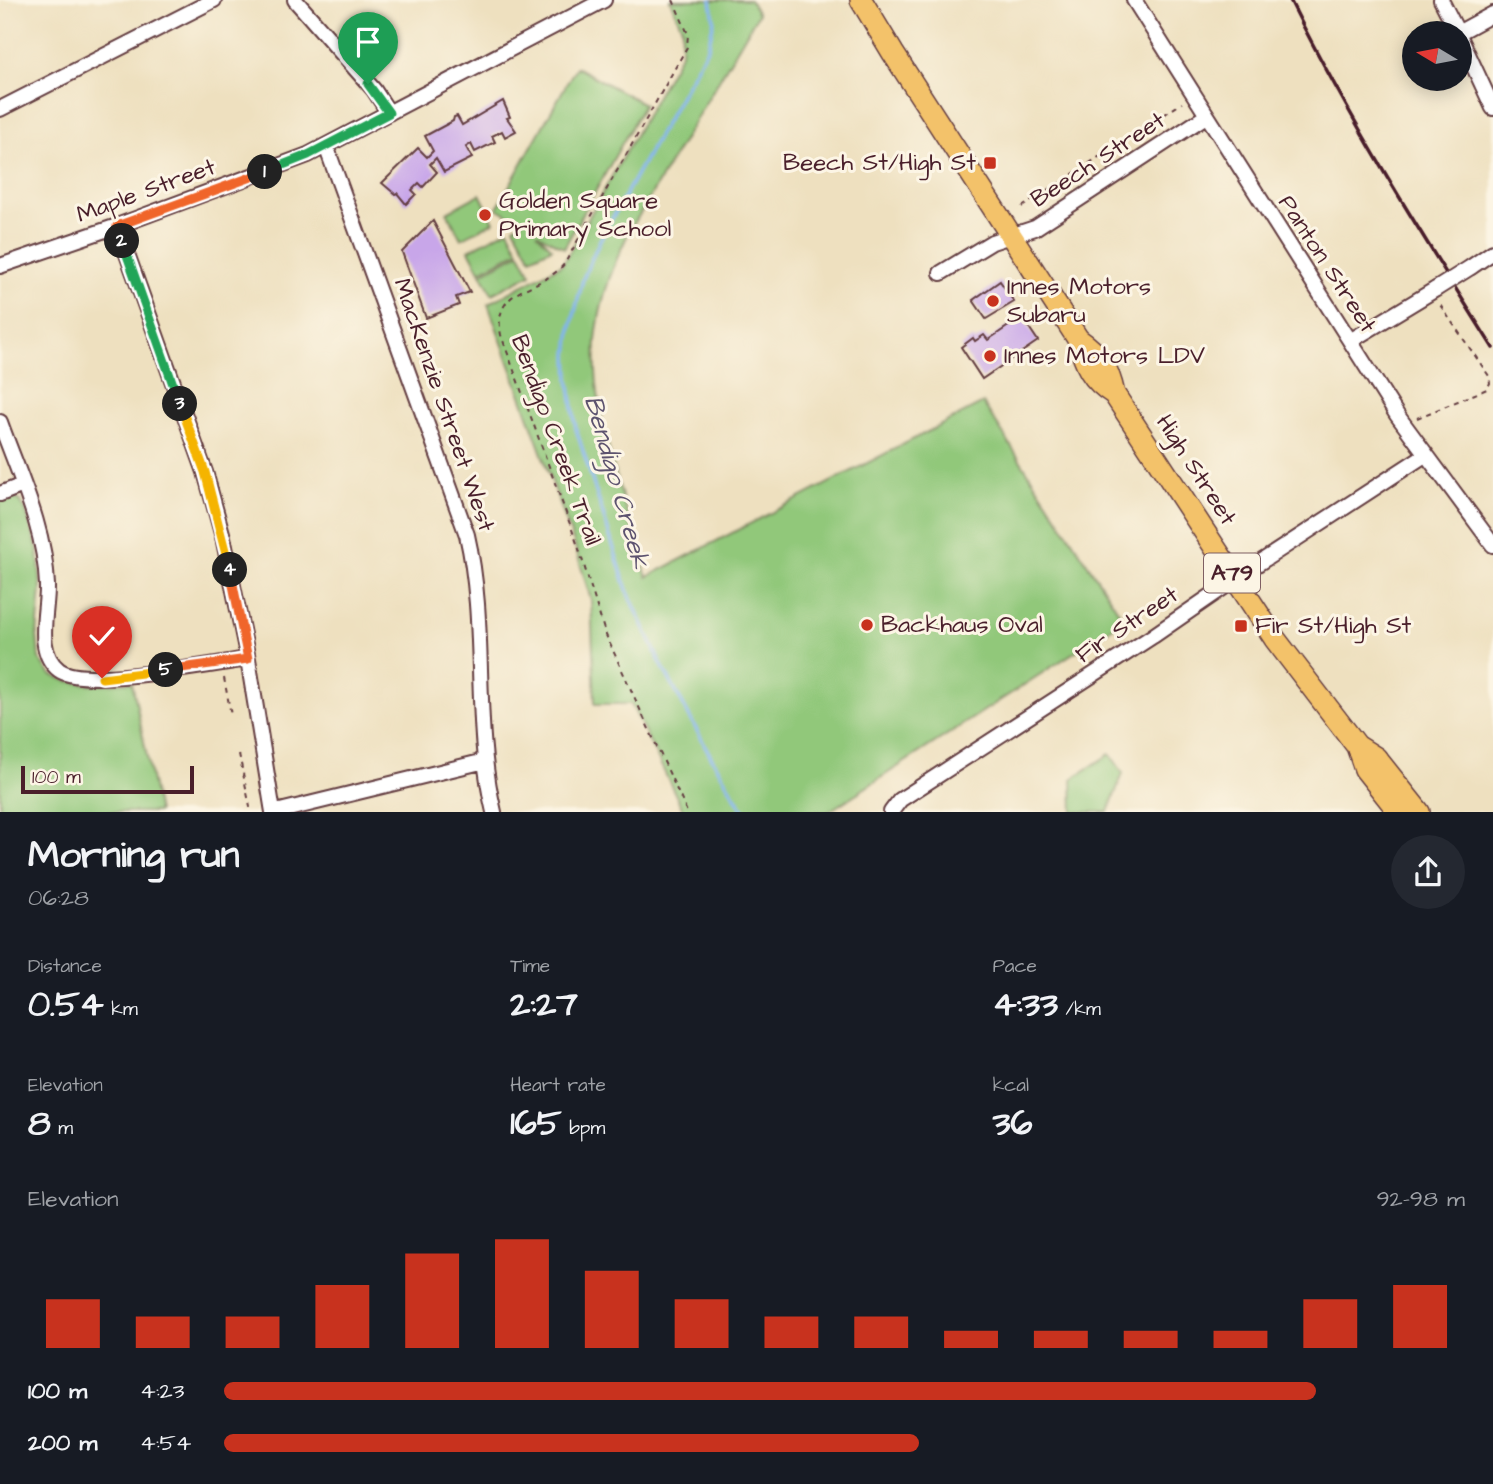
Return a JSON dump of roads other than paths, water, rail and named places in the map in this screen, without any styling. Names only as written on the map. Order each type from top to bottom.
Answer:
[{"type":"highway","name":"High Street","points":[[861,0],[1078,339],[1089,369],[1100,385],[1114,394],[1275,639],[1357,746],[1365,769],[1399,812]]},
{"type":"highway","name":"High Street","points":[[1357,746],[1376,758],[1419,812]]},
{"type":"street","points":[[0,109],[214,0]]},
{"type":"street","points":[[295,0],[374,90],[389,113]]},
{"type":"street","name":"Maple Street","points":[[0,267],[277,167],[326,146],[604,0]]},
{"type":"street","name":"Panton Street","points":[[1134,0],[1403,424],[1493,545]]},
{"type":"street","points":[[1441,0],[1452,21]]},
{"type":"street","points":[[1472,26],[1493,15]]},
{"type":"street","points":[[1472,64],[1493,108]]},
{"type":"street","name":"Beech Street","points":[[942,273],[992,242],[1035,228],[1206,116]]},
{"type":"street","name":"MacKenzie Street West","points":[[326,146],[467,535],[477,598],[485,761],[494,812]]},
{"type":"street","points":[[117,226],[205,472],[223,537],[248,659],[274,812],[485,761]]},
{"type":"street","points":[[1350,341],[1493,252]]},
{"type":"street","points":[[0,422],[41,538],[47,583],[44,639],[51,663],[71,676],[102,678],[248,659]]},
{"type":"street","name":"Fir Street","points":[[891,812],[900,800],[1425,455]]},
{"type":"street","points":[[0,494],[23,485]]},
{"type":"waterway","name":"Bendigo Creek","points":[[711,0],[714,20],[708,47],[600,240],[583,279],[571,327],[568,355],[576,429],[627,590],[660,662],[744,812]]},
{"type":"railway","points":[[1290,0],[1362,133],[1493,348]]},
{"type":"place","name":"Beech St/High St","points":[[990,163]]},
{"type":"place","name":"Golden Square Primary School","points":[[485,215]]},
{"type":"place","name":"Innes Motors Subaru","points":[[993,301]]},
{"type":"place","name":"Innes Motors LDV","points":[[990,356]]},
{"type":"place","name":"Backhaus Oval","points":[[867,625]]},
{"type":"place","name":"Fir St/High St","points":[[1241,626]]}]
